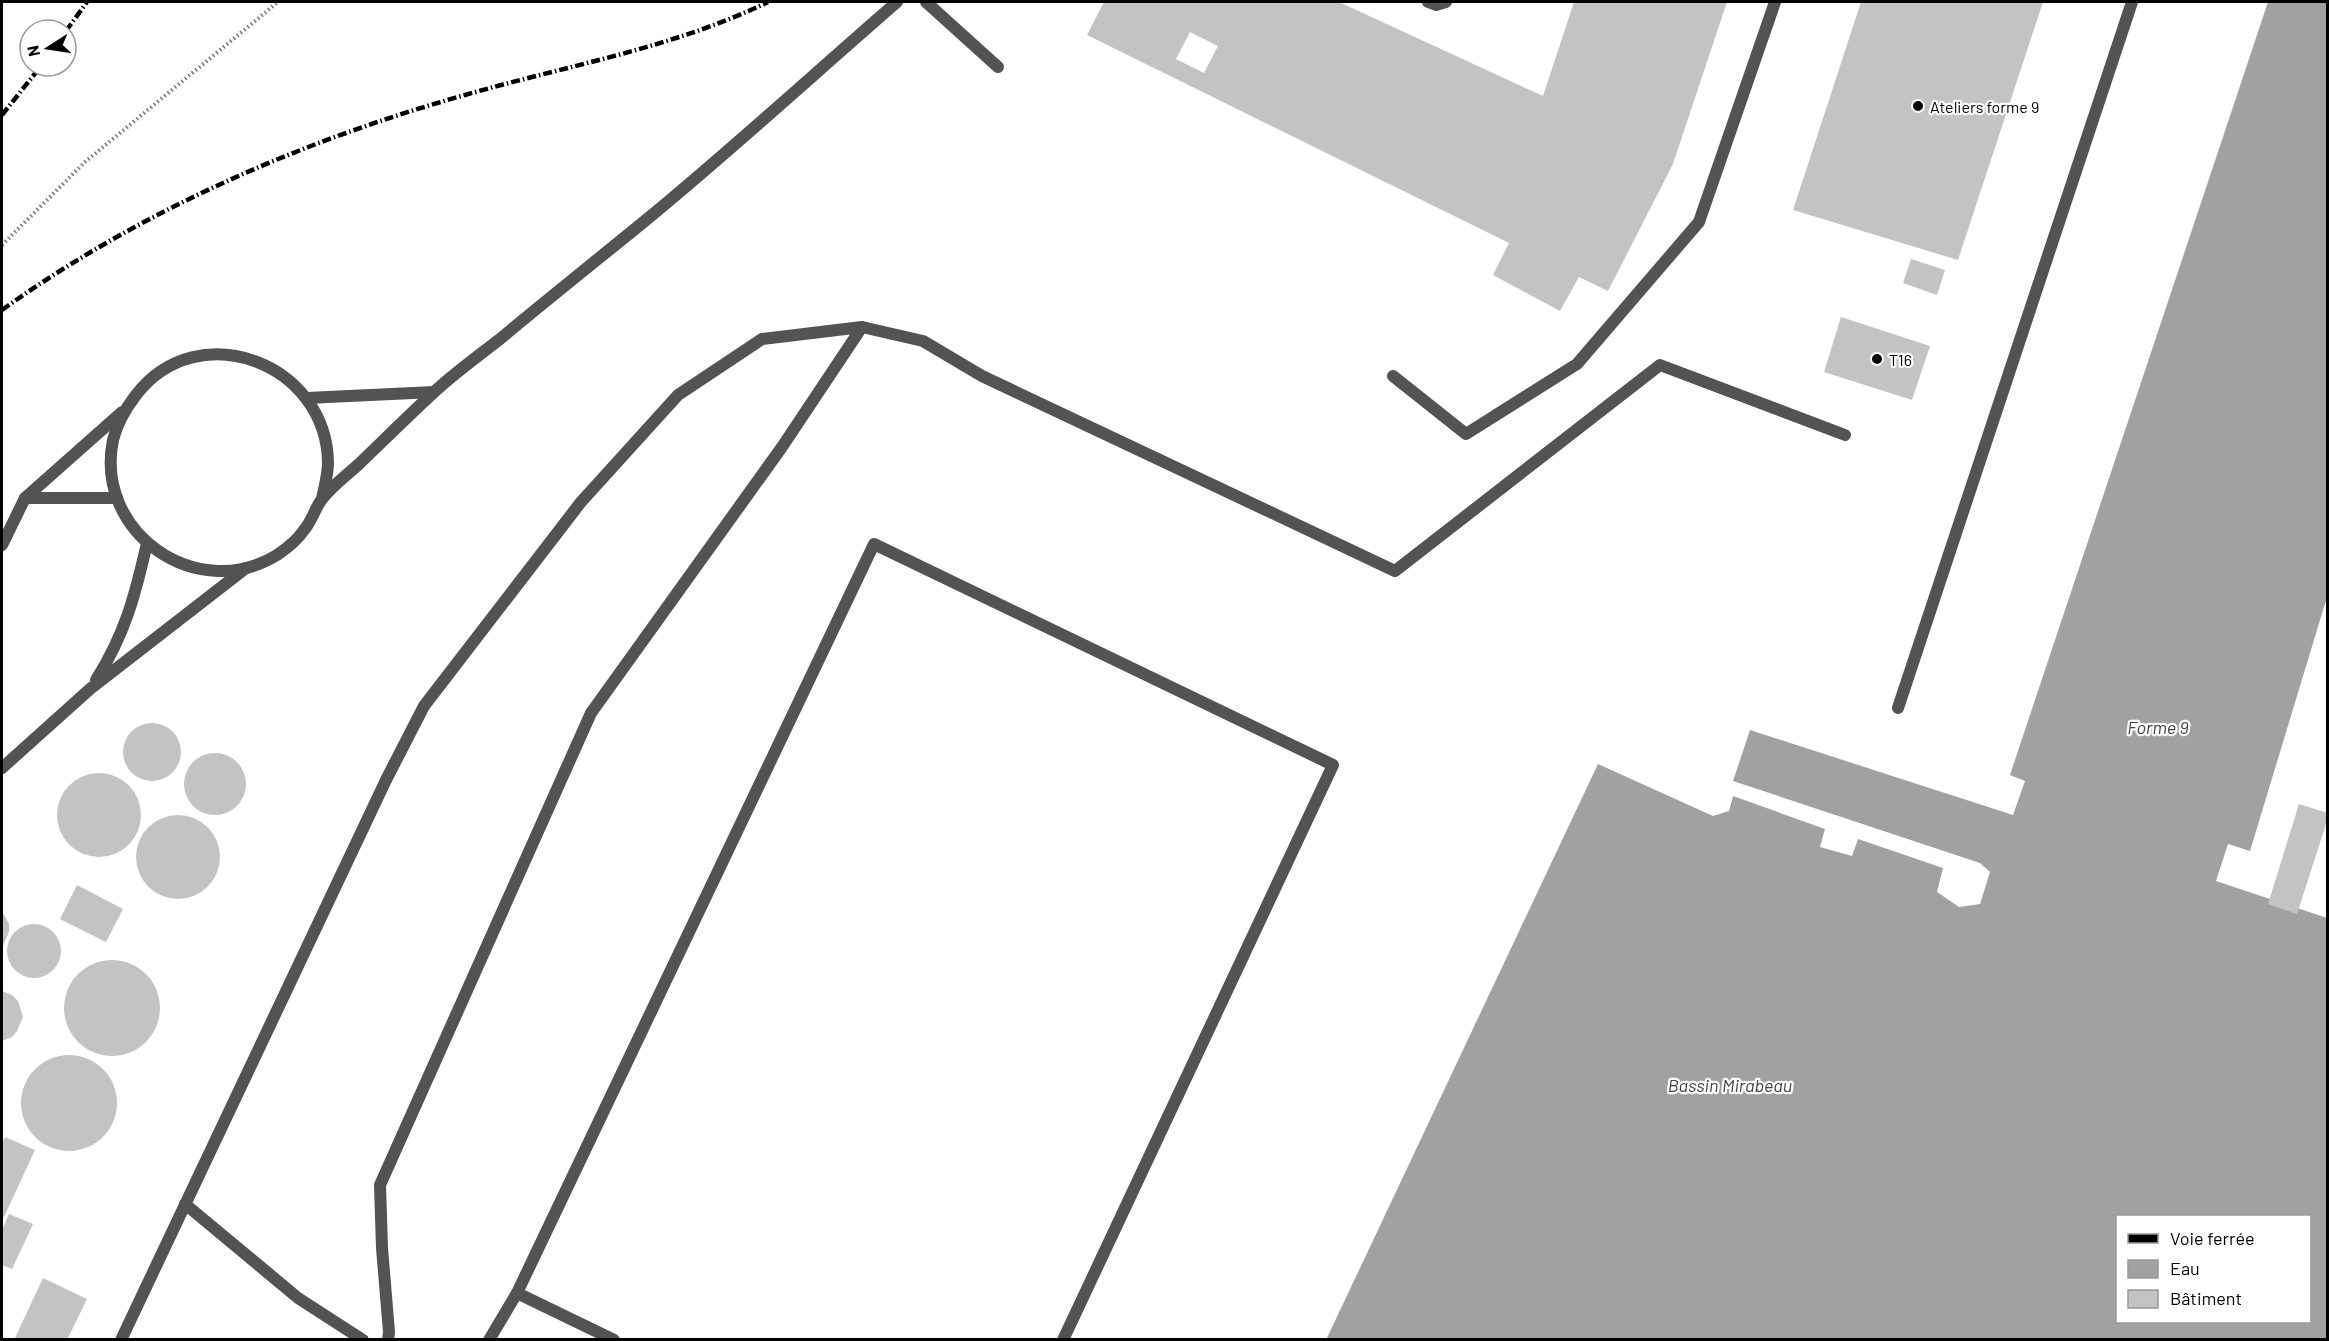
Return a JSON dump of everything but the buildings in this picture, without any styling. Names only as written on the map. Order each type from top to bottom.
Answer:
[{"type":"lane","points":[[2,768],[90,689],[246,568],[278,554],[305,530],[322,499],[434,392],[650,217],[897,2]]},
{"type":"lane","points":[[926,2],[998,67]]},
{"type":"lane","points":[[1428,2],[1436,5],[1446,2]]},
{"type":"lane","points":[[1393,376],[1466,434],[1577,364],[1699,222],[1775,2]]},
{"type":"lane","points":[[1898,708],[2132,2]]},
{"type":"lane","points":[[121,1340],[386,780],[424,706],[581,502],[678,395],[762,339],[862,327],[923,341],[982,376],[1395,571],[1659,365],[1845,435]]},
{"type":"lane","points":[[388,1340],[380,1185],[591,712],[782,447],[862,327]]},
{"type":"lane","points":[[2,545],[25,498],[124,410],[146,382],[177,362],[212,354],[248,357],[273,368],[281,372],[307,398],[323,429],[328,464],[322,499]]},
{"type":"lane","points":[[307,398],[434,392]]},
{"type":"lane","points":[[124,410],[114,439],[111,469],[117,498],[129,523],[147,543],[176,562],[211,571],[246,568]]},
{"type":"lane","points":[[25,498],[117,498]]},
{"type":"lane","points":[[90,689],[127,622],[147,543]]},
{"type":"lane","points":[[489,1340],[517,1293],[873,544],[1333,765],[1063,1340]]},
{"type":"lane","points":[[185,1204],[298,1298],[363,1340]]},
{"type":"lane","points":[[517,1293],[614,1340]]},
{"type":"path","points":[[2,245],[85,162],[278,2]]},
{"type":"water","name":"Bassin Mirabeau","points":[[2268,2],[2327,2],[2327,597],[2250,851],[2228,844],[2216,881],[2327,918],[2327,1339],[1326,1340],[1598,764],[1713,816],[1729,811],[1733,796],[1825,829],[1820,847],[1852,856],[1858,839],[1943,868],[1937,892],[1959,907],[1980,904],[1990,872],[1980,863],[1733,781],[1750,730],[2013,815],[2025,781],[2010,775]]},
{"type":"railway","points":[[75,18],[87,2]]},
{"type":"railway","points":[[2,310],[55,274],[110,241],[166,211],[283,157],[404,113],[695,32],[768,2]]},
{"type":"railway","points":[[2,115],[31,78]]},
{"type":"place","name":"Ateliers forme 9","points":[[1918,106]]},
{"type":"place","name":"T16","points":[[1877,359]]},
{"type":"water label","name":"Forme 9","points":[[2158,727]]}]
